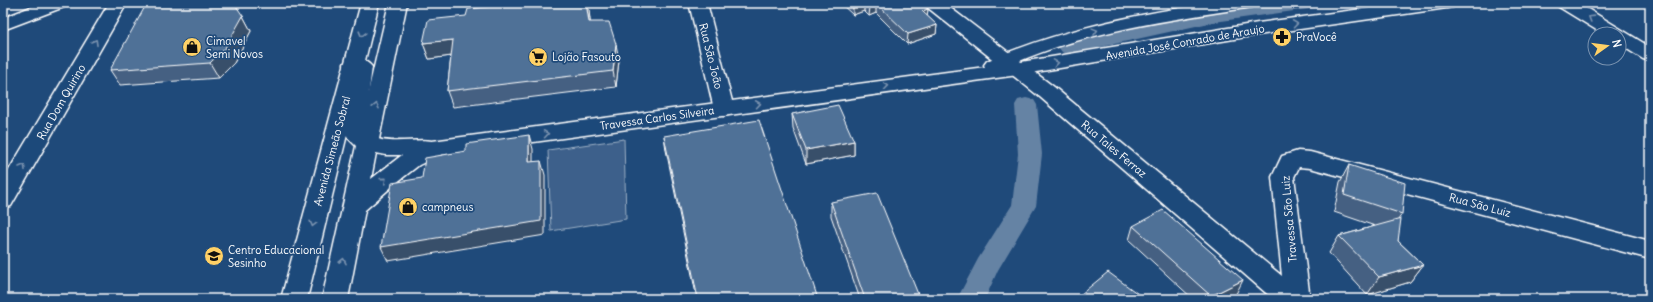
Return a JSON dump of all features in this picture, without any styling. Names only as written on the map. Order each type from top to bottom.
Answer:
[{"type":"main road","points":[[3,10],[23,3]]},
{"type":"main road","points":[[3,24],[58,3]]},
{"type":"main road","name":"Rua Dom Quirino","points":[[3,200],[118,3]]},
{"type":"main road","name":"Avenida Simeão Sobral","points":[[294,299],[370,3]]},
{"type":"main road","points":[[335,299],[398,3]]},
{"type":"main road","name":"Rua São João","points":[[698,3],[724,109]]},
{"type":"main road","name":"Rua Tales Ferraz","points":[[933,3],[1047,92],[1291,299]]},
{"type":"main road","points":[[1011,65],[1045,45],[1117,25],[1172,14],[1246,3]]},
{"type":"main road","name":"Avenida José Conrado de Araujo","points":[[1011,65],[1447,3]]},
{"type":"main road","points":[[1565,3],[1603,26]]},
{"type":"main road","points":[[1627,41],[1650,55]]},
{"type":"main road","points":[[354,64],[362,67],[363,78],[354,123],[356,133],[367,144],[399,149],[435,148]]},
{"type":"main road","name":"Travessa Carlos Silveira","points":[[355,206],[388,176],[411,160],[435,148],[977,73],[1011,65]]},
{"type":"main road","name":"Travessa São Luiz","points":[[1297,299],[1283,177],[1290,161],[1298,159],[1310,160]]},
{"type":"main road","name":"Rua São Luiz","points":[[1310,160],[1650,250]]},
{"type":"shaded area","points":[[624,139],[626,219],[551,231],[548,150]]},
{"type":"building","name":"Cimavel Semi Novos","points":[[147,3],[234,3],[243,16],[225,48],[210,63],[110,70]]},
{"type":"building","name":"Lojão Fasouto","points":[[519,3],[586,3],[589,22],[609,22],[616,44],[613,71],[447,91],[453,40],[423,43],[428,20],[466,16],[468,9]]},
{"type":"building","points":[[865,3],[876,3],[870,7]]},
{"type":"building","points":[[876,3],[920,3],[928,9],[922,11],[937,25],[908,34]]},
{"type":"building","points":[[838,105],[854,141],[806,150],[792,114]]},
{"type":"building","points":[[759,120],[818,299],[698,299],[664,136]]},
{"type":"building","points":[[529,135],[529,162],[541,161],[541,221],[381,247],[392,183],[422,178],[425,158],[466,151],[466,144]]},
{"type":"building","points":[[1349,165],[1405,183],[1402,214],[1344,195]]},
{"type":"building","points":[[877,193],[920,299],[865,299],[831,202]]},
{"type":"building","points":[[1163,210],[1243,280],[1211,296],[1133,226]]},
{"type":"building","points":[[1401,219],[1398,241],[1423,265],[1379,277],[1339,236]]},
{"type":"building","points":[[1108,272],[1145,299],[1075,299]]},
{"type":"waterway","points":[[1069,48],[1214,16],[1308,3]]},
{"type":"waterway","points":[[971,299],[987,266],[1024,206],[1030,154],[1026,105]]},
{"type":"place","name":"PraVocê","points":[[1282,37]]},
{"type":"place","name":"Cimavel Semi Novos","points":[[192,47]]},
{"type":"place","name":"Lojão Fasouto","points":[[538,57]]},
{"type":"place","name":"campneus","points":[[408,207]]},
{"type":"place","name":"Centro Educacional Sesinho","points":[[214,256]]}]
